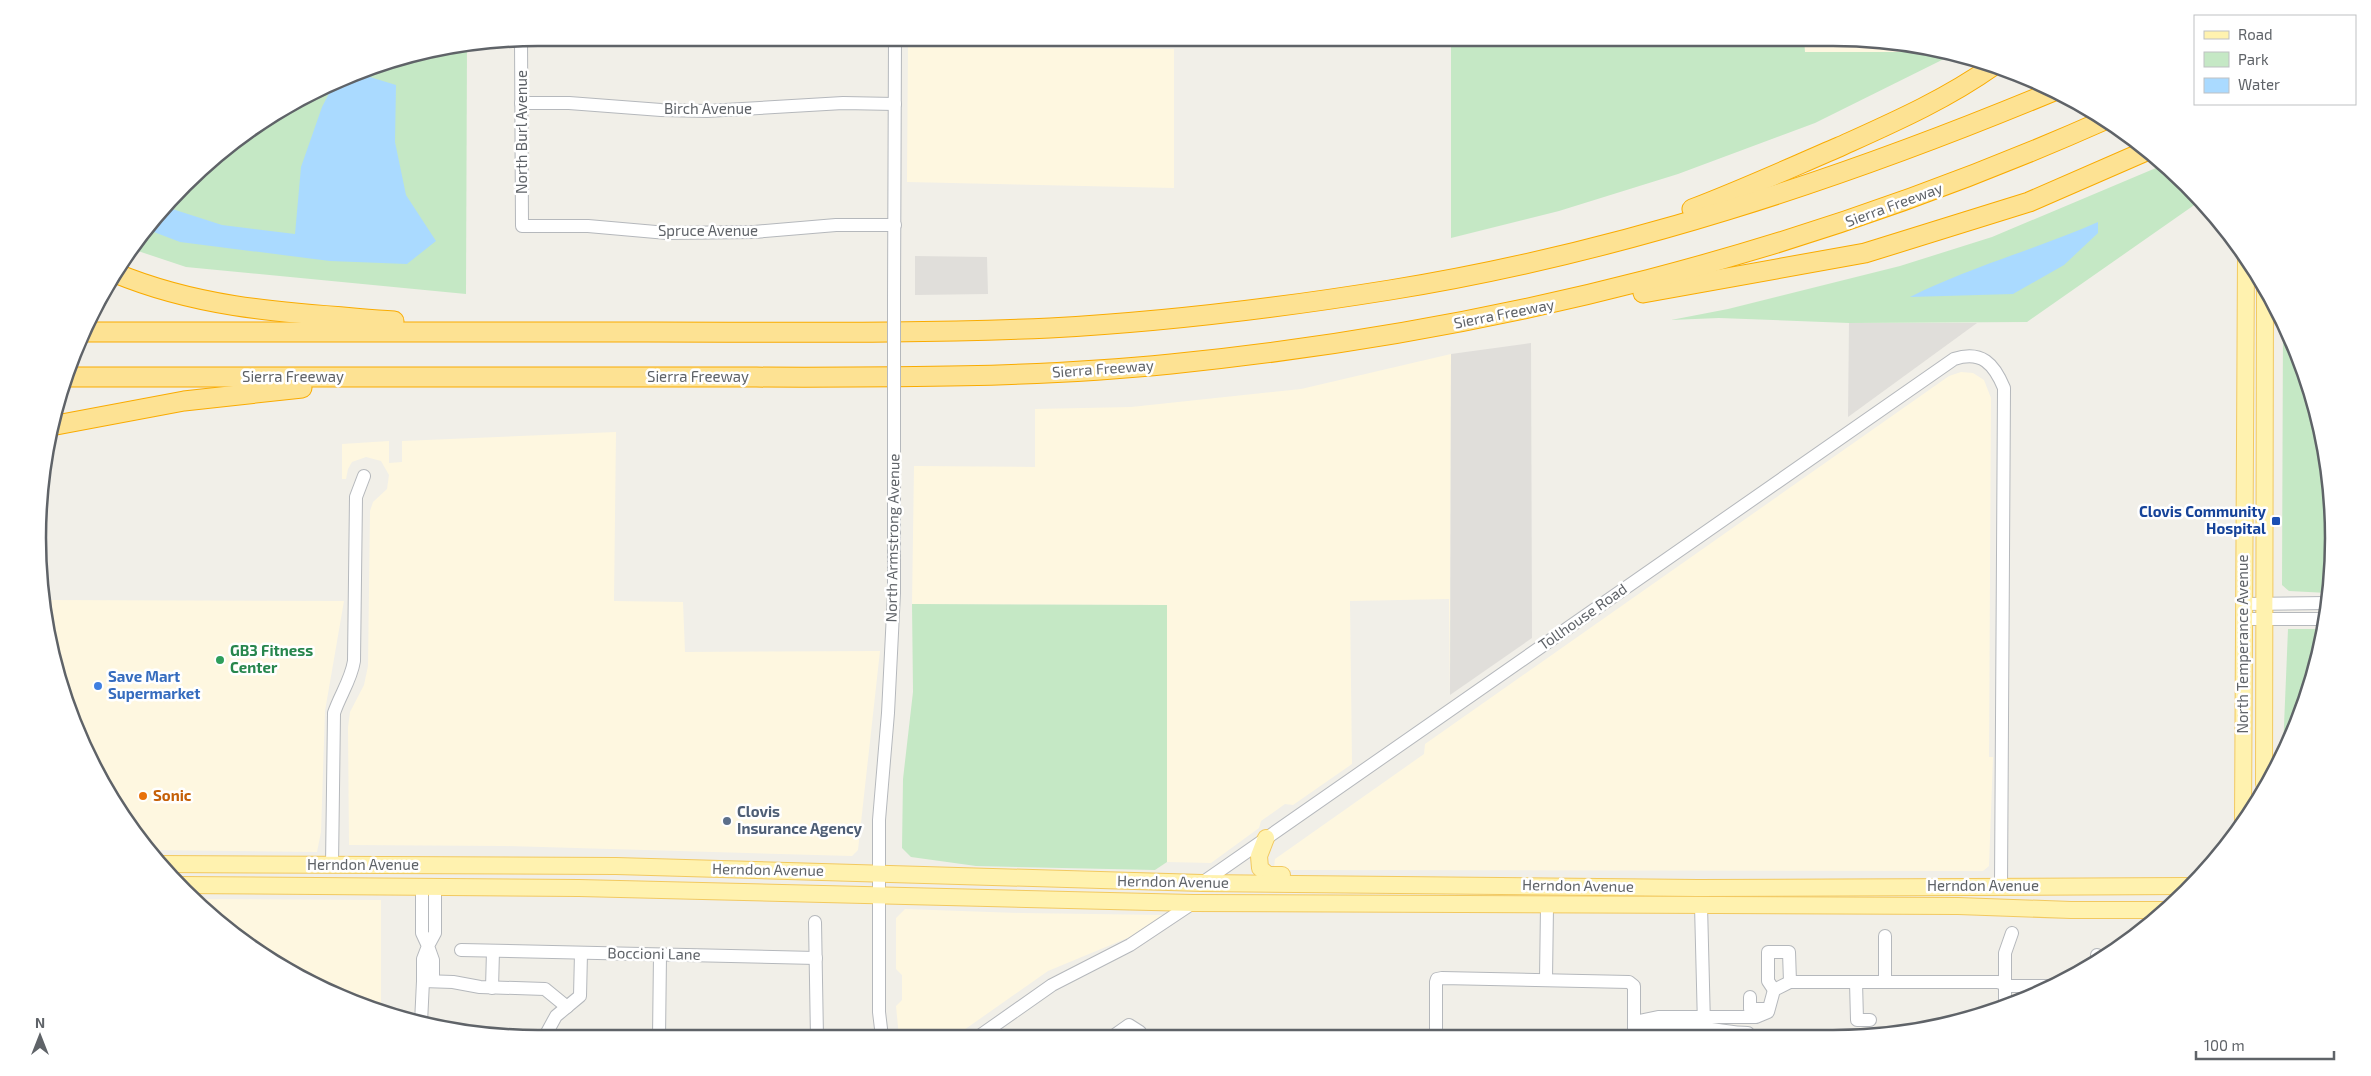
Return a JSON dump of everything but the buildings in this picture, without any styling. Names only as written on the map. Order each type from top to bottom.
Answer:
[{"type":"highway","points":[[1478,273],[1656,221],[1740,191],[1906,117],[1969,83],[1986,71]]},
{"type":"highway","points":[[92,332],[843,332],[1073,326],[1168,318],[1312,301],[1395,289],[1478,273],[1635,237],[1790,191],[1900,153],[2045,95]]},
{"type":"highway","name":"Sierra Freeway","points":[[73,377],[960,376],[1112,369],[1339,343],[1484,319],[1565,301],[1737,256],[1838,225],[2000,165],[2098,124]]},
{"type":"highway","points":[[1565,301],[1614,298],[1865,253],[2029,202],[2139,154]]},
{"type":"highway","points":[[122,276],[142,284],[193,299],[252,310],[424,324],[462,332]]},
{"type":"highway","points":[[60,424],[123,411],[247,393],[473,377]]},
{"type":"main road","name":"North Temperance Avenue","points":[[2243,809],[2246,271]]},
{"type":"main road","name":"North Temperance Avenue","points":[[2264,774],[2265,304]]},
{"type":"main road","points":[[1236,903],[1237,896],[1242,892],[1310,890],[1322,884],[1310,876],[1268,875],[1263,872],[1260,868],[1259,856],[1266,838]]},
{"type":"main road","name":"Herndon Avenue","points":[[170,864],[586,866],[1202,883],[1698,888],[2181,886]]},
{"type":"main road","points":[[213,885],[258,875],[321,875],[329,872],[332,865]]},
{"type":"main road","points":[[428,886],[425,880],[437,874],[514,875],[586,866]]},
{"type":"main road","points":[[1012,899],[1024,888],[1186,891],[1202,883]]},
{"type":"main road","name":"Herndon Avenue","points":[[189,885],[428,886],[1193,903],[1440,903],[1547,906],[1701,905],[2155,910]]},
{"type":"main road","points":[[1701,905],[1712,896],[1784,895],[1838,887]]},
{"type":"main road","points":[[1547,906],[1620,896],[1690,896],[1698,888]]},
{"type":"street","name":"North Armstrong Avenue","points":[[881,1030],[879,1012],[879,820],[888,713],[894,593],[895,46]]},
{"type":"street","name":"North Burl Avenue","points":[[521,47],[522,226]]},
{"type":"street","name":"Birch Avenue","points":[[521,103],[569,103],[661,110],[707,111],[837,103],[894,104]]},
{"type":"street","name":"Spruce Avenue","points":[[522,226],[588,226],[668,233],[754,232],[836,225],[894,225]]},
{"type":"street","name":"Tollhouse Road","points":[[1202,883],[1954,359],[1966,355],[1982,358],[1997,370],[2004,388],[2001,886]]},
{"type":"street","points":[[332,865],[334,713],[353,666],[356,497],[364,476]]},
{"type":"street","points":[[2265,612],[2321,604]]},
{"type":"street","points":[[2243,612],[2265,612],[2318,617]]},
{"type":"street","points":[[422,1016],[428,981],[423,959],[428,946],[422,933],[428,886]]},
{"type":"street","points":[[988,1030],[1052,985],[1130,945],[1193,903]]},
{"type":"street","points":[[1701,905],[1704,1027]]},
{"type":"street","points":[[1546,979],[1547,906]]},
{"type":"street","points":[[815,922],[817,1030]]},
{"type":"street","points":[[2005,998],[2005,953],[2012,933]]},
{"type":"street","points":[[1885,936],[1885,982]]},
{"type":"street","name":"Boccioni Lane","points":[[461,950],[816,958]]},
{"type":"street","points":[[492,988],[493,950]]},
{"type":"street","points":[[548,1030],[556,1016],[580,996],[581,952]]},
{"type":"street","points":[[1436,1030],[1437,979],[1546,979],[1629,982],[1634,986],[1634,1028],[1704,1027],[1756,1017],[1769,1010],[1774,990],[1768,981],[1768,952],[1789,952],[1790,982]]},
{"type":"street","points":[[660,954],[660,1030]]},
{"type":"street","points":[[428,981],[492,988],[545,989],[567,1007]]},
{"type":"street","points":[[1774,990],[1790,982],[1998,982],[2036,985]]},
{"type":"street","points":[[1856,982],[1857,1020],[1870,1020]]},
{"type":"street","points":[[1750,997],[1750,1009],[1769,1010]]},
{"type":"street","points":[[1122,1030],[1129,1025],[1137,1030]]},
{"type":"street","points":[[1704,1027],[1718,1030]]},
{"type":"shaded area","points":[[908,46],[1174,49],[1174,188],[907,182]]},
{"type":"shaded area","points":[[1804,46],[1833,46],[1865,47],[1908,52],[1804,52]]},
{"type":"shaded area","points":[[915,256],[987,257],[988,294],[915,295]]},
{"type":"shaded area","points":[[1849,323],[1977,323],[1848,417]]},
{"type":"shaded area","points":[[1531,343],[1532,638],[1450,695],[1451,354]]},
{"type":"shaded area","points":[[1451,354],[1450,695],[1449,599],[1350,601],[1352,764],[1293,805],[1285,804],[1261,821],[1259,828],[1211,863],[1167,862],[1167,605],[912,604],[914,466],[1035,467],[1035,409],[1131,407],[1301,389]]},
{"type":"shaded area","points":[[1961,372],[1973,373],[1984,380],[1991,398],[1989,757],[1993,757],[1989,866],[1983,871],[1279,870],[1274,867],[1275,859],[1424,754],[1425,744],[1949,376]]},
{"type":"shaded area","points":[[616,432],[614,601],[683,602],[685,652],[880,651],[858,850],[852,856],[505,846],[349,845],[348,727],[350,712],[364,685],[368,666],[370,511],[373,502],[387,489],[389,475],[381,461],[366,457],[352,462],[346,479],[342,479],[342,444],[389,441],[389,463],[402,462],[402,441]]},
{"type":"shaded area","points":[[50,600],[344,601],[325,711],[321,832],[317,852],[158,850],[129,811],[112,784],[84,726],[72,696],[63,665]]},
{"type":"shaded area","points":[[204,899],[381,900],[381,1004],[321,979],[292,964],[239,928]]},
{"type":"shaded area","points":[[905,909],[1164,915],[1130,937],[1048,971],[964,1030],[898,1030],[896,1006],[902,1000],[902,975],[896,969],[896,918]]},
{"type":"green space","points":[[1451,46],[1805,46],[1805,52],[1908,52],[1943,59],[1815,123],[1678,174],[1559,211],[1451,238]]},
{"type":"green space","points":[[467,51],[466,294],[186,267],[139,251],[168,214],[190,190],[239,148],[292,112],[350,84],[380,72],[411,63]]},
{"type":"green space","points":[[2157,168],[2195,205],[2027,322],[1849,323],[1719,318],[1671,320],[1728,309],[1900,266],[1992,237]]},
{"type":"green space","points":[[2283,341],[2299,380],[2315,442],[2321,474],[2325,538],[2322,593],[2289,591],[2282,585]]},
{"type":"green space","points":[[912,604],[1167,605],[1167,862],[1155,870],[976,866],[911,857],[902,848],[903,779],[913,692]]},
{"type":"green space","points":[[2288,629],[2316,629],[2299,696],[2284,733]]},
{"type":"water","points":[[369,77],[396,85],[395,142],[406,195],[436,241],[407,264],[330,261],[180,242],[154,232],[173,209],[222,225],[295,234],[301,167],[322,107],[329,93]]},
{"type":"water","points":[[2098,222],[2098,233],[2064,265],[2013,294],[1910,297],[1956,276]]},
{"type":"place","name":"Clovis Community Hospital","points":[[2276,521]]},
{"type":"place","name":"GB3 Fitness Center","points":[[220,660]]},
{"type":"place","name":"Save Mart Supermarket","points":[[98,686]]},
{"type":"place","name":"Sonic","points":[[143,796]]},
{"type":"place","name":"Clovis Insurance Agency","points":[[727,821]]}]
